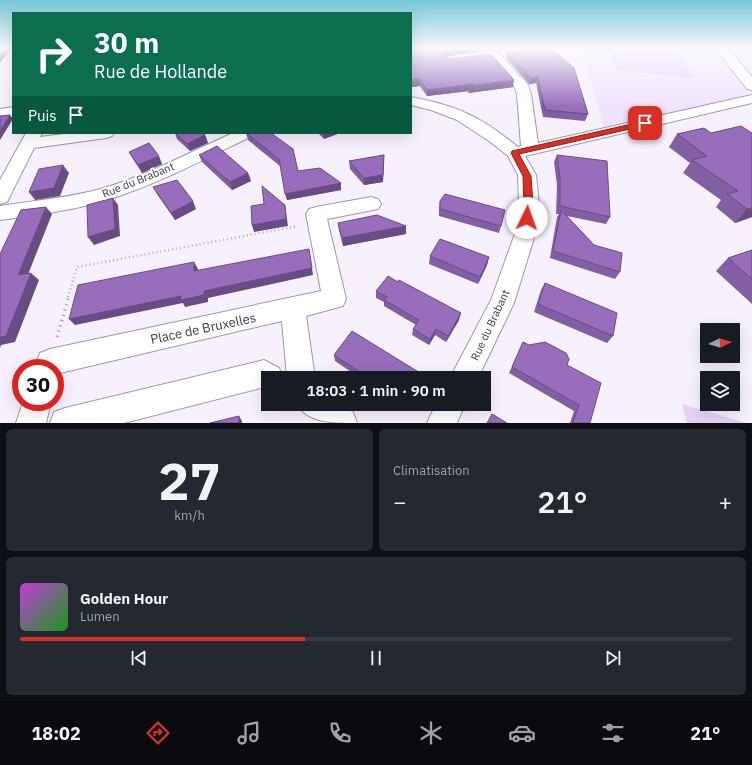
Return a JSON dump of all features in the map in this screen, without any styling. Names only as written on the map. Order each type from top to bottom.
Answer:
[{"type":"street","points":[[510,68],[521,85],[524,94],[522,151],[752,100]]},
{"type":"street","points":[[737,68],[752,86]]},
{"type":"street","name":"Rue du Brabant","points":[[412,101],[436,107],[463,118],[522,151],[527,176],[529,205],[526,231],[502,303],[468,371]]},
{"type":"street","points":[[0,114],[12,112]]},
{"type":"street","points":[[0,197],[31,139],[94,134]]},
{"type":"street","name":"Rue du Brabant","points":[[0,213],[72,202],[111,192],[142,181],[244,134]]},
{"type":"street","points":[[318,222],[316,214],[371,204]]},
{"type":"street","name":"Place de Bruxelles","points":[[64,361],[293,308],[334,300],[318,222]]},
{"type":"street","points":[[293,308],[300,371]]},
{"type":"street","points":[[65,423],[261,375]]},
{"type":"street","points":[[31,423],[34,411]]},
{"type":"street","points":[[322,411],[342,423]]},
{"type":"street","points":[[442,423],[448,411]]},
{"type":"path","points":[[51,359],[78,267],[318,222]]},
{"type":"shaded area","points":[[587,68],[752,68],[752,100],[744,97],[747,94],[745,90],[743,97],[604,128]]},
{"type":"shaded area","points":[[616,68],[687,68],[693,78],[617,70]]},
{"type":"shaded area","points":[[682,404],[700,409],[700,411],[706,411],[747,423],[687,423]]},
{"type":"building","points":[[412,68],[503,68],[514,80],[427,90],[420,79],[412,80]]},
{"type":"building","points":[[522,68],[574,68],[588,114],[545,110],[538,77],[531,78]]},
{"type":"building","points":[[10,115],[0,131],[0,116]]},
{"type":"building","points":[[741,126],[752,133],[752,208],[747,209],[727,194],[738,191],[692,160],[707,156],[677,134],[704,128],[711,133]]},
{"type":"building","points":[[176,134],[205,135],[187,144]]},
{"type":"building","points":[[247,134],[272,134],[293,149],[298,171],[320,168],[341,183],[285,194],[279,159]]},
{"type":"building","points":[[149,143],[159,156],[138,165],[129,152]]},
{"type":"building","points":[[217,146],[248,173],[230,182],[199,155]]},
{"type":"building","points":[[384,155],[383,175],[364,178],[349,161]]},
{"type":"building","points":[[557,155],[607,161],[610,217],[560,206],[560,177]]},
{"type":"building","points":[[63,165],[54,188],[29,192],[39,169]]},
{"type":"building","points":[[177,180],[193,201],[171,213],[153,187]]},
{"type":"building","points":[[262,186],[285,205],[286,219],[252,225],[251,206],[264,204]]},
{"type":"building","points":[[445,194],[505,210],[501,226],[440,209],[440,201]]},
{"type":"building","points":[[113,198],[115,229],[88,237],[87,205]]},
{"type":"building","points":[[46,207],[18,275],[31,273],[6,336],[0,337],[0,254],[21,210]]},
{"type":"building","points":[[561,210],[594,245],[622,253],[620,272],[553,251]]},
{"type":"building","points":[[377,215],[406,226],[342,238],[338,223]]},
{"type":"building","points":[[440,239],[489,257],[480,277],[430,256]]},
{"type":"building","points":[[309,249],[312,268],[204,291],[204,295],[181,300],[181,296],[69,319],[78,285],[194,262],[194,271]]},
{"type":"building","points":[[752,250],[752,279],[728,258]]},
{"type":"building","points":[[388,276],[398,282],[399,280],[461,313],[448,336],[436,329],[430,339],[413,329],[419,320],[384,300],[387,297],[376,291]]},
{"type":"building","points":[[545,283],[617,313],[613,336],[538,304]]},
{"type":"building","points":[[352,331],[417,371],[358,371],[334,355]]},
{"type":"building","points":[[523,342],[529,345],[545,342],[566,353],[569,359],[567,365],[601,383],[590,423],[573,423],[579,405],[512,367]]},
{"type":"building","points":[[492,414],[507,423],[487,423]]},
{"type":"building","points":[[239,416],[239,423],[210,423]]},
{"type":"route","points":[[527,218],[529,205],[527,176],[515,153],[645,123]]}]
